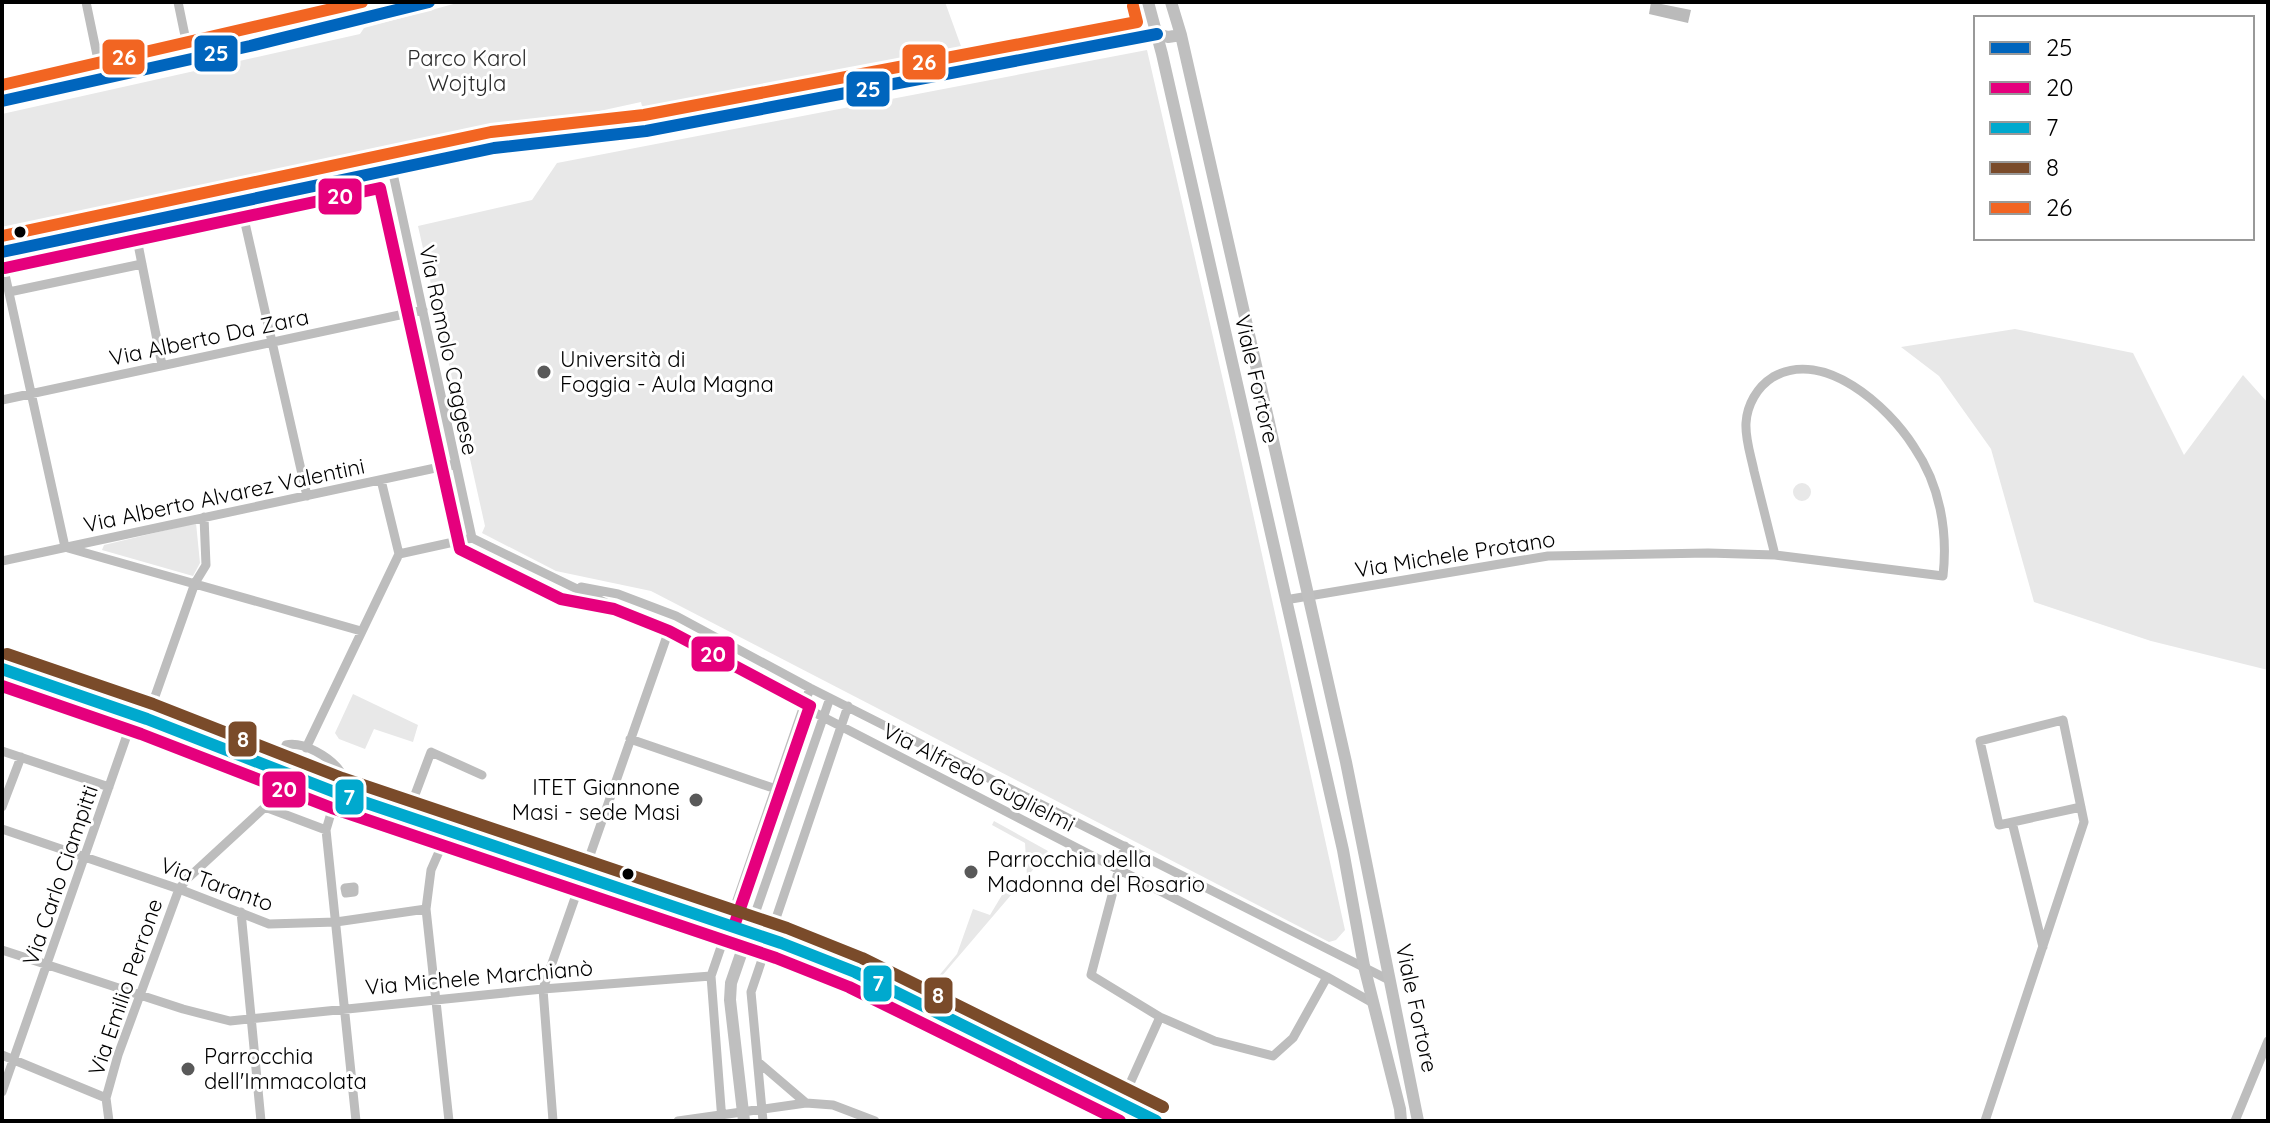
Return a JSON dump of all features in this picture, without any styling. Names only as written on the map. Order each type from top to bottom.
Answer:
[{"type":"street","points":[[86,2],[102,79]]},
{"type":"street","points":[[178,2],[190,60]]},
{"type":"street","points":[[2,101],[190,60],[378,9],[429,2]]},
{"type":"street","name":"Viale Fortore","points":[[1148,2],[1324,766],[1364,966],[1401,1121]]},
{"type":"street","name":"Viale Fortore","points":[[1171,2],[1346,762],[1418,1121]]},
{"type":"street","points":[[2,252],[494,148],[646,131],[1157,34],[1168,37],[1181,35]]},
{"type":"street","name":"Via Romolo Caggese","points":[[392,169],[472,538]]},
{"type":"street","points":[[240,201],[307,496]]},
{"type":"street","points":[[134,224],[162,365]]},
{"type":"street","points":[[2,261],[65,547],[361,631]]},
{"type":"street","points":[[9,292],[142,264]]},
{"type":"street","name":"Via Alberto Da Zara","points":[[2,400],[423,310]]},
{"type":"street","name":"Via Michele Protano","points":[[1285,600],[1548,556],[1775,555],[1943,576],[1945,541],[1941,509],[1931,478],[1916,448],[1894,420],[1863,394],[1823,372],[1798,369],[1775,376],[1759,388],[1748,412],[1747,439],[1775,555]]},
{"type":"street","name":"Via Alberto Alvarez Valentini","points":[[2,561],[454,464]]},
{"type":"street","points":[[306,748],[399,554],[381,480]]},
{"type":"street","name":"Via Carlo Ciampitti","points":[[2,1092],[109,787],[195,583],[206,565],[204,517]]},
{"type":"street","points":[[399,554],[472,538]]},
{"type":"street","name":"Via Alfredo Guglielmi","points":[[472,538],[668,633],[1373,1003]]},
{"type":"street","name":"Via Alfredo Guglielmi","points":[[567,584],[618,594],[676,616],[810,688],[1389,980]]},
{"type":"street","points":[[553,1121],[543,989],[668,633]]},
{"type":"street","points":[[740,672],[749,655]]},
{"type":"street","points":[[2,669],[140,717],[337,793],[749,931],[855,972],[1156,1121]]},
{"type":"street","points":[[721,1119],[711,976],[810,688]]},
{"type":"street","points":[[743,1117],[730,1000],[731,983],[830,698]]},
{"type":"street","points":[[763,1121],[751,992],[848,706]]},
{"type":"street","points":[[1985,1121],[2084,822],[2081,807],[2063,720],[1980,741],[1999,825],[2081,807]]},
{"type":"street","points":[[630,739],[776,789]]},
{"type":"street","points":[[326,830],[265,807],[286,745],[294,743],[306,748],[330,761],[340,771],[326,830],[356,1121]]},
{"type":"street","points":[[2,751],[109,787]]},
{"type":"street","points":[[407,816],[431,752],[482,775]]},
{"type":"street","points":[[2,807],[21,757]]},
{"type":"street","points":[[1324,766],[1346,762]]},
{"type":"street","name":"Via Emilio Perrone","points":[[109,1121],[106,1098],[118,1055],[179,889],[265,807]]},
{"type":"street","points":[[2012,822],[2043,947]]},
{"type":"street","name":"Via Taranto","points":[[2,829],[179,889],[269,924],[336,922],[426,909]]},
{"type":"street","points":[[449,829],[431,870],[426,909],[449,1121]]},
{"type":"street","points":[[1125,846],[1091,975],[1160,1017],[1215,1041],[1273,1056],[1293,1038],[1327,977]]},
{"type":"street","points":[[241,912],[261,1121]]},
{"type":"street","name":"Via Michele Marchianò","points":[[2,950],[230,1021],[543,989],[711,976]]},
{"type":"street","points":[[1113,1121],[1160,1017]]},
{"type":"street","points":[[2235,1121],[2268,1041]]},
{"type":"street","points":[[2,1055],[106,1098]]},
{"type":"street","points":[[758,1062],[806,1103]]},
{"type":"street","points":[[678,1121],[743,1117],[762,1109],[806,1103],[833,1105],[875,1121]]},
{"type":"green space","name":"Parco Karol Wojtyla","points":[[461,2],[945,2],[966,60],[645,118],[641,102],[2,241],[2,114],[360,34],[364,28]]},
{"type":"green space","points":[[1147,50],[1345,930],[1336,940],[1329,942],[651,591],[556,571],[482,533],[485,526],[418,226],[532,200],[557,163]]},
{"type":"green space","points":[[2015,329],[2133,353],[2184,455],[2243,375],[2268,403],[2268,670],[2151,641],[2034,602],[1991,449],[1939,376],[1901,347]]},
{"type":"green space","points":[[1798,483],[1806,483],[1811,492],[1809,499],[1798,501],[1793,496],[1793,488]]},
{"type":"green space","points":[[196,523],[200,563],[193,576],[102,550],[104,545]]},
{"type":"green space","points":[[353,694],[418,725],[413,742],[374,729],[365,749],[339,739],[335,733]]},
{"type":"green space","points":[[994,821],[1048,851],[1027,877],[1025,843],[992,825]]},
{"type":"green space","points":[[1008,885],[1017,888],[927,990],[957,954],[973,909],[990,915]]},
{"type":"shaded area","points":[[1651,2],[1691,10],[1688,23],[1649,14]]},
{"type":"transit line","name":"26","points":[[2,85],[362,2]]},
{"type":"transit line","name":"25","points":[[2,101],[250,46],[429,2]]},
{"type":"transit line","name":"26","points":[[2,236],[491,132],[644,115],[1137,22],[1133,6]]},
{"type":"transit line","name":"25","points":[[2,252],[494,148],[646,131],[1157,34]]},
{"type":"transit line","name":"20","points":[[5,268],[380,188],[460,549],[561,599],[614,609],[669,631],[810,706],[734,926]]},
{"type":"transit line","name":"8","points":[[7,654],[153,704],[342,778],[787,928],[862,958],[1163,1107]]},
{"type":"transit line","name":"7","points":[[2,669],[147,719],[337,793],[781,943],[855,972],[1156,1121]]},
{"type":"transit line","name":"20","points":[[2,686],[141,734],[332,808],[776,958],[849,987],[1120,1121]]},
{"type":"place","name":"Università di Foggia - Aula Magna","points":[[544,372]]},
{"type":"place","name":"ITET Giannone Masi - sede Masi","points":[[696,800]]},
{"type":"place","name":"Parrocchia della Madonna del Rosario","points":[[971,872]]},
{"type":"place","name":"Parrocchia dell'Immacolata","points":[[188,1069]]}]
